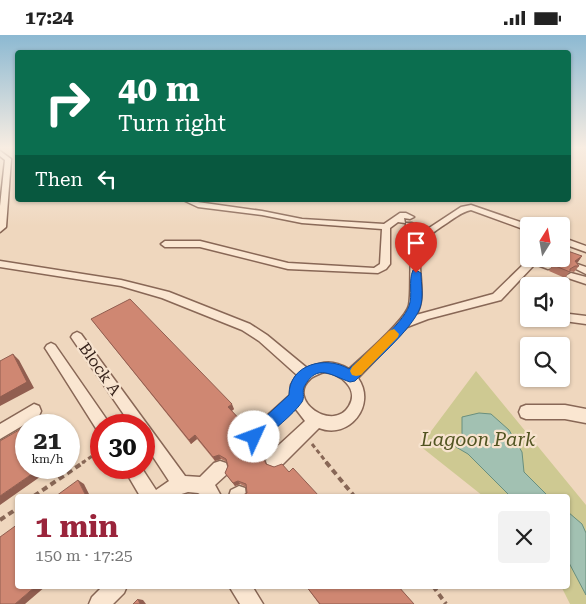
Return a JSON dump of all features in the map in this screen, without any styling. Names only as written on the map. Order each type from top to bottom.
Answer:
[{"type":"street","points":[[0,229],[2,227],[7,174]]},
{"type":"street","points":[[191,202],[198,205],[262,213],[302,221],[386,227],[407,220],[430,231]]},
{"type":"street","points":[[350,377],[403,324],[414,309],[416,301],[416,255],[420,240],[430,231],[464,209],[471,207],[520,224]]},
{"type":"street","points":[[164,244],[200,244],[288,266],[375,271],[380,270],[385,264],[386,227]]},
{"type":"street","points":[[570,243],[586,249]]},
{"type":"street","points":[[0,264],[121,283],[165,295],[246,327],[263,338],[305,374]]},
{"type":"street","points":[[403,324],[432,313],[497,297],[526,267]]},
{"type":"street","points":[[578,271],[586,281]]},
{"type":"street","points":[[570,318],[586,320]]},
{"type":"street","name":"Block A","points":[[77,337],[132,414]]},
{"type":"street","points":[[51,348],[95,414]]},
{"type":"street","points":[[323,367],[342,371],[350,377],[359,393],[359,403],[355,412],[347,419],[338,423],[316,421],[307,415],[300,407],[296,398],[296,389],[305,374],[313,369],[323,367]]},
{"type":"street","points":[[254,437],[296,398]]},
{"type":"street","points":[[0,432],[34,411]]},
{"type":"street","points":[[526,412],[565,412],[586,416]]},
{"type":"street","points":[[274,461],[316,421]]},
{"type":"street","points":[[155,447],[181,484]]},
{"type":"street","points":[[164,494],[181,484],[193,483],[208,491],[220,469]]},
{"type":"street","points":[[139,479],[149,494]]},
{"type":"street","points":[[99,604],[115,589]]},
{"type":"street","points":[[241,589],[253,604]]},
{"type":"path","points":[[304,433],[332,471],[352,494]]},
{"type":"path","points":[[37,494],[90,458]]},
{"type":"path","points":[[0,520],[15,510]]},
{"type":"path","points":[[435,589],[446,604]]},
{"type":"green space","name":"Lagoon Park","points":[[476,371],[586,505],[586,604],[570,604],[562,589],[570,589],[570,494],[480,494],[420,446]]},
{"type":"shaded area","points":[[479,413],[491,414],[509,430],[522,452],[524,472],[546,494],[508,494],[468,454],[456,447],[455,441],[462,439],[462,417]]},
{"type":"shaded area","points":[[570,514],[582,524],[586,533],[586,595],[570,565]]},
{"type":"building","points":[[570,252],[582,256],[575,261],[579,266],[570,269],[570,272],[558,267],[570,267]]},
{"type":"building","points":[[130,299],[232,404],[228,407],[246,426],[244,432],[246,438],[252,442],[259,440],[267,448],[263,457],[266,464],[274,467],[282,464],[289,472],[293,468],[317,494],[245,494],[247,493],[246,484],[238,481],[233,483],[225,473],[228,466],[226,459],[219,455],[213,457],[195,435],[189,440],[91,319]]},
{"type":"building","points":[[13,354],[27,382],[0,397],[0,361]]},
{"type":"building","points":[[15,432],[15,479],[25,479],[0,496],[0,441]]},
{"type":"building","points":[[78,480],[85,494],[59,494]]},
{"type":"building","points":[[15,526],[15,589],[32,589],[15,604],[0,604],[0,537]]},
{"type":"building","points":[[308,589],[401,589],[414,604],[320,604]]},
{"type":"building","points":[[138,599],[140,604],[133,604]]},
{"type":"slow traffic","points":[[356,371],[394,334]]},
{"type":"route","points":[[254,437],[296,398],[296,389],[305,374],[313,369],[323,367],[342,371],[350,377],[403,324],[414,309],[416,301],[416,273]]}]
